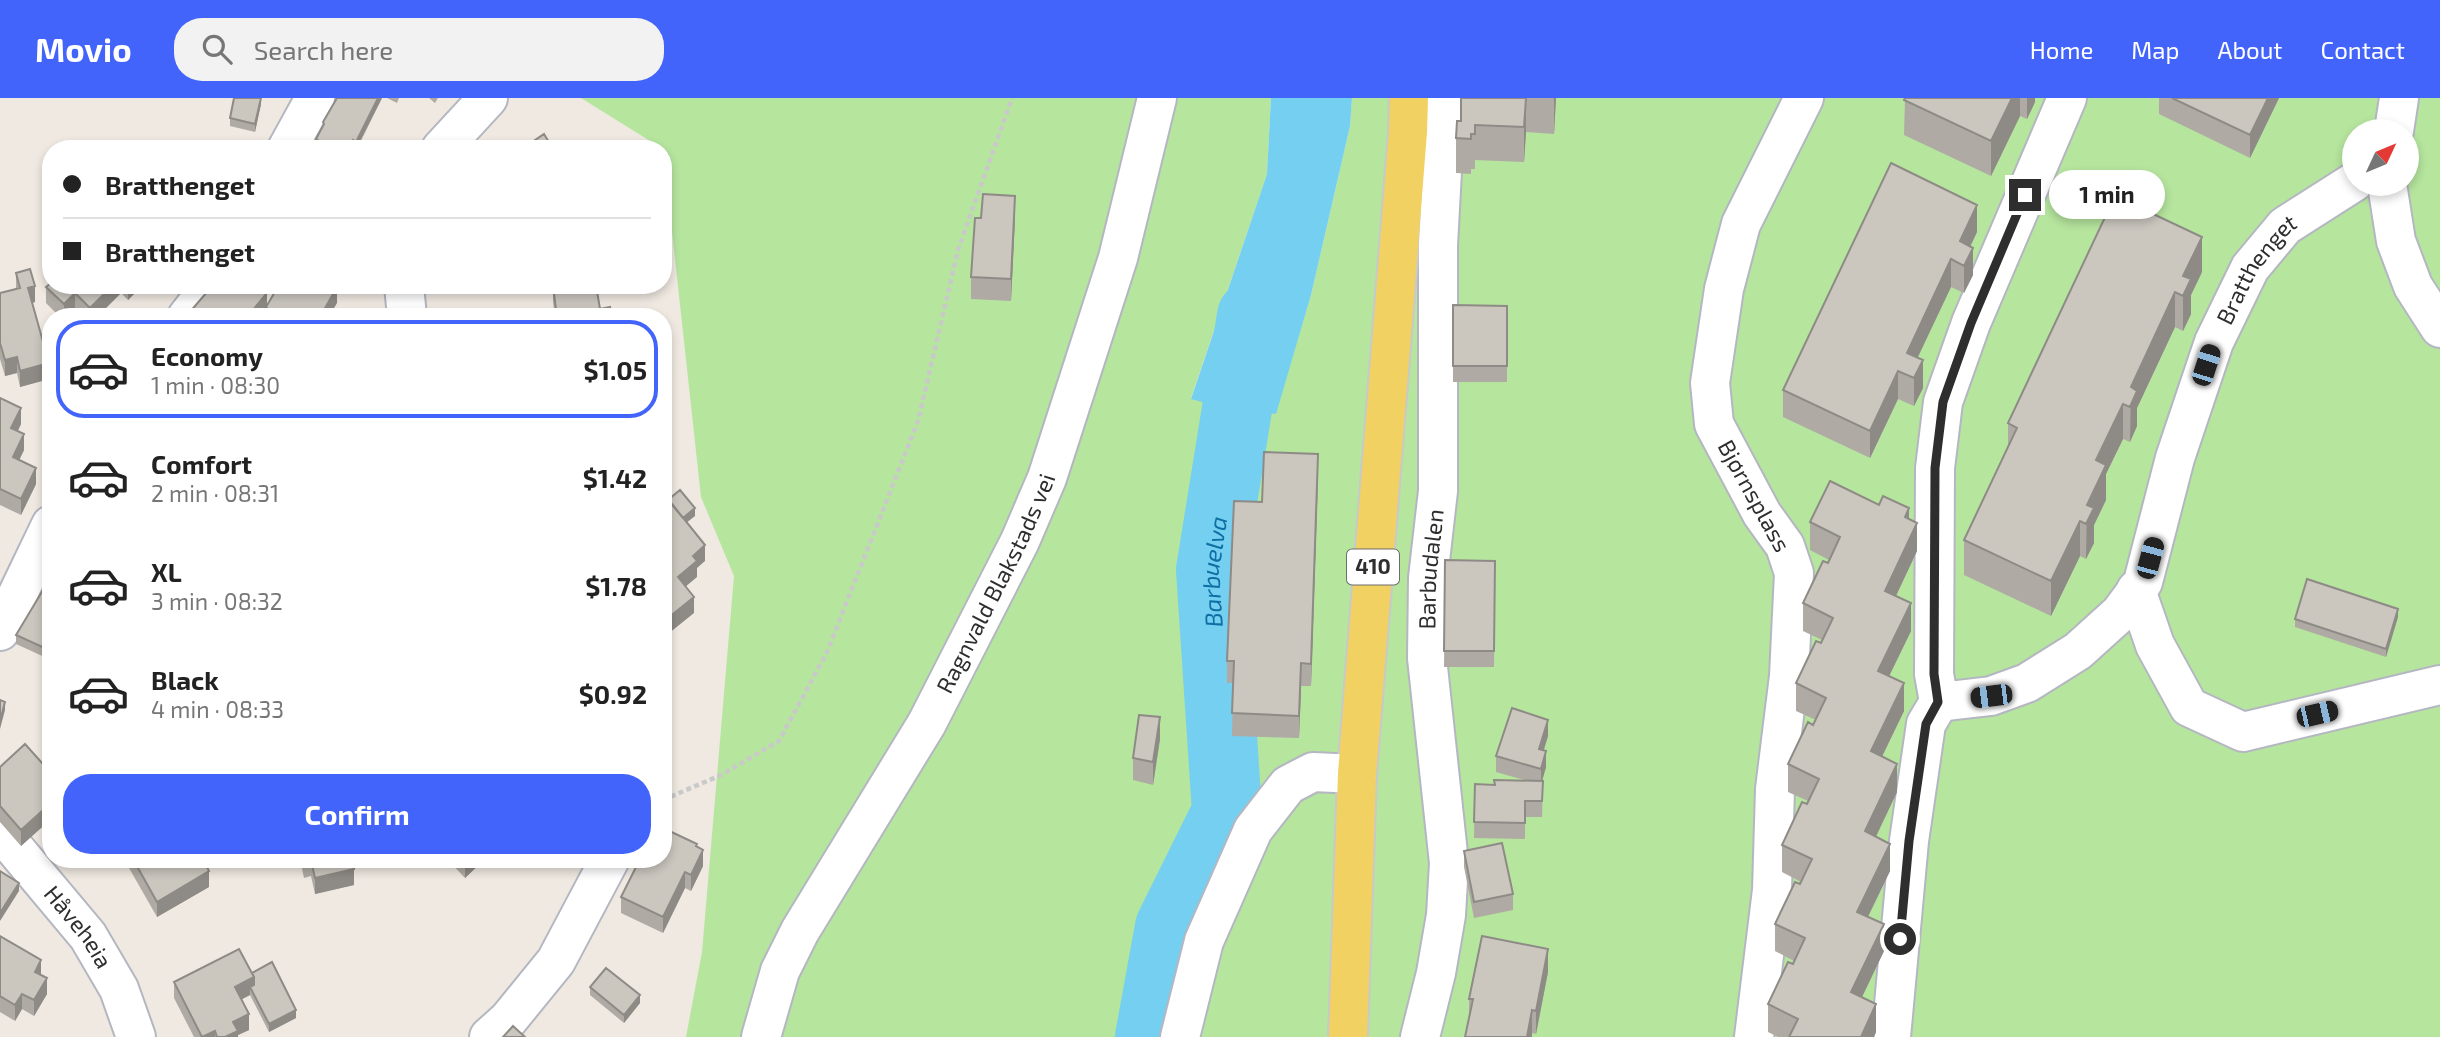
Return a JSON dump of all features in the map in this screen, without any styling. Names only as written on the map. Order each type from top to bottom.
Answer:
[{"type":"main road","name":"410","points":[[1348,1037],[1357,774],[1409,98]]},
{"type":"street","points":[[293,140],[315,98]]},
{"type":"street","points":[[449,140],[488,98]]},
{"type":"street","name":"Ragnvald Blakstads vei","points":[[761,1037],[779,971],[800,931],[927,723],[1020,541],[1041,491],[1118,258],[1157,98]]},
{"type":"street","name":"Barbudalen","points":[[1420,1037],[1436,974],[1444,926],[1449,863],[1427,658],[1429,578],[1438,491],[1438,245],[1446,98]]},
{"type":"street","name":"Bjørnsplass","points":[[1754,1037],[1772,890],[1775,789],[1789,676],[1794,573],[1785,546],[1762,514],[1714,424],[1710,383],[1724,289],[1741,224],[1804,98]]},
{"type":"street","points":[[1891,1037],[1909,841],[1926,724],[1938,702],[1934,674],[1935,468],[1943,402],[1971,323],[2067,98]]},
{"type":"street","points":[[2396,119],[2399,98]]},
{"type":"street","name":"Bratthenget","points":[[1938,702],[1991,696],[2027,683],[2078,650],[2120,613],[2143,582],[2175,458],[2214,342],[2250,268],[2285,226],[2342,190]]},
{"type":"street","points":[[2389,196],[2396,241],[2413,286],[2440,328]]},
{"type":"street","points":[[194,308],[205,294]]},
{"type":"street","points":[[0,631],[42,544]]},
{"type":"street","points":[[2136,590],[2155,645],[2189,707],[2243,732],[2440,685]]},
{"type":"street","points":[[1180,1037],[1204,941],[1253,830],[1288,785],[1313,772],[1357,774]]},
{"type":"street","name":"Håveheia","points":[[0,831],[88,936],[119,989],[136,1037]]},
{"type":"street","points":[[489,1037],[508,1020],[556,961],[605,868]]},
{"type":"path","points":[[672,796],[721,775],[779,741],[827,652],[918,421],[958,250],[1012,98]]},
{"type":"green space","points":[[581,98],[1271,98],[1267,174],[1191,398],[1237,411],[1275,414],[1311,295],[1350,126],[1352,98],[2440,98],[2440,1037],[686,1037],[702,952],[734,576],[701,497],[672,231],[672,140],[649,140]]},
{"type":"water","points":[[1271,98],[1352,98],[1350,126],[1311,295],[1276,414],[1237,411],[1191,399],[1267,174]]},
{"type":"building","points":[[234,98],[261,98],[255,124],[230,118]]},
{"type":"building","points":[[337,98],[378,98],[357,140],[318,140],[323,122]]},
{"type":"building","points":[[1461,98],[1526,98],[1524,127],[1475,125],[1475,134],[1471,134],[1471,139],[1456,138],[1457,121],[1461,121]]},
{"type":"building","points":[[2012,98],[1991,141],[1904,100]]},
{"type":"building","points":[[2172,98],[2268,98],[2250,135]]},
{"type":"building","points":[[544,134],[548,140],[535,140]]},
{"type":"building","points":[[1891,163],[1977,205],[1960,241],[1973,248],[1964,266],[1951,259],[1907,353],[1923,360],[1914,378],[1898,371],[1870,431],[1783,390]]},
{"type":"building","points":[[983,194],[1015,196],[1011,279],[971,277],[975,218],[981,218]]},
{"type":"building","points":[[2115,196],[2202,237],[2183,276],[2191,279],[2183,296],[2175,292],[2131,387],[2137,391],[2130,407],[2123,404],[2096,460],[2106,465],[2087,505],[2094,508],[2086,524],[2080,521],[2051,581],[1964,540],[2017,428],[2008,423]]},
{"type":"building","points":[[30,269],[35,286],[28,288],[42,338],[42,365],[20,371],[17,357],[5,360],[0,343],[0,293],[20,288],[16,273]]},
{"type":"building","points":[[53,294],[74,294],[64,304]]},
{"type":"building","points":[[76,294],[104,294],[90,308]]},
{"type":"building","points":[[205,294],[266,294],[254,308],[193,308]]},
{"type":"building","points":[[274,294],[333,294],[325,308],[266,307]]},
{"type":"building","points":[[554,294],[598,294],[600,308],[556,308]]},
{"type":"building","points":[[1453,305],[1507,306],[1507,366],[1453,366]]},
{"type":"building","points":[[0,398],[21,408],[11,428],[24,434],[13,457],[36,468],[21,499],[0,489]]},
{"type":"building","points":[[1264,452],[1318,454],[1311,664],[1301,663],[1299,716],[1232,713],[1234,661],[1227,661],[1234,501],[1262,502]]},
{"type":"building","points":[[1830,481],[1879,505],[1883,496],[1909,508],[1905,517],[1917,523],[1885,591],[1911,603],[1878,671],[1904,683],[1871,751],[1897,764],[1865,831],[1890,844],[1857,912],[1884,924],[1851,992],[1876,1004],[1861,1037],[1789,1037],[1798,1019],[1768,1004],[1788,962],[1793,964],[1805,938],[1775,924],[1795,882],[1800,884],[1812,859],[1782,845],[1802,802],[1807,804],[1819,779],[1788,764],[1808,722],[1813,725],[1826,698],[1796,683],[1816,641],[1821,643],[1833,618],[1803,603],[1823,561],[1828,563],[1840,537],[1810,522]]},
{"type":"building","points":[[680,490],[695,508],[683,518],[672,505],[672,497]]},
{"type":"building","points":[[672,504],[705,545],[693,556],[697,561],[678,577],[694,597],[672,615]]},
{"type":"building","points":[[1445,560],[1495,561],[1494,651],[1444,651]]},
{"type":"building","points":[[2307,579],[2398,609],[2386,649],[2295,619]]},
{"type":"building","points":[[42,592],[42,647],[16,635]]},
{"type":"building","points":[[0,700],[5,702],[0,721]]},
{"type":"building","points":[[1512,708],[1548,720],[1539,749],[1546,751],[1541,769],[1496,756]]},
{"type":"building","points":[[1139,715],[1160,717],[1153,762],[1133,758]]},
{"type":"building","points":[[25,744],[42,763],[42,811],[21,830],[0,806],[0,767]]},
{"type":"building","points":[[1494,780],[1543,781],[1542,801],[1525,801],[1525,823],[1474,822],[1475,784],[1495,785]]},
{"type":"building","points":[[672,832],[697,844],[696,846],[703,850],[691,875],[685,872],[663,917],[621,897],[636,868],[672,868]]},
{"type":"building","points":[[1502,843],[1513,894],[1474,902],[1464,851]]},
{"type":"building","points":[[138,868],[208,868],[209,871],[157,902]]},
{"type":"building","points":[[313,868],[354,868],[354,869],[315,878]]},
{"type":"building","points":[[0,871],[19,883],[0,913]]},
{"type":"building","points":[[0,936],[41,960],[35,972],[47,978],[34,1000],[22,994],[15,1005],[0,996]]},
{"type":"building","points":[[1482,936],[1548,949],[1536,1011],[1532,1010],[1527,1037],[1465,1037],[1473,999],[1469,999]]},
{"type":"building","points":[[239,949],[254,977],[235,987],[249,1014],[233,1022],[238,1031],[225,1037],[217,1037],[215,1031],[202,1037],[174,982]]},
{"type":"building","points":[[272,962],[296,1010],[269,1024],[250,987],[254,985],[252,973]]},
{"type":"building","points":[[606,968],[640,995],[624,1015],[590,987]]},
{"type":"building","points":[[513,1026],[525,1037],[503,1037]]},
{"type":"waterway","name":"Barbuelva","points":[[1150,1037],[1170,927],[1227,812],[1211,570],[1252,316]]},
{"type":"route","points":[[1900,939],[1909,841],[1926,724],[1938,702],[1934,674],[1935,468],[1943,402],[1971,323],[2025,195]]}]
